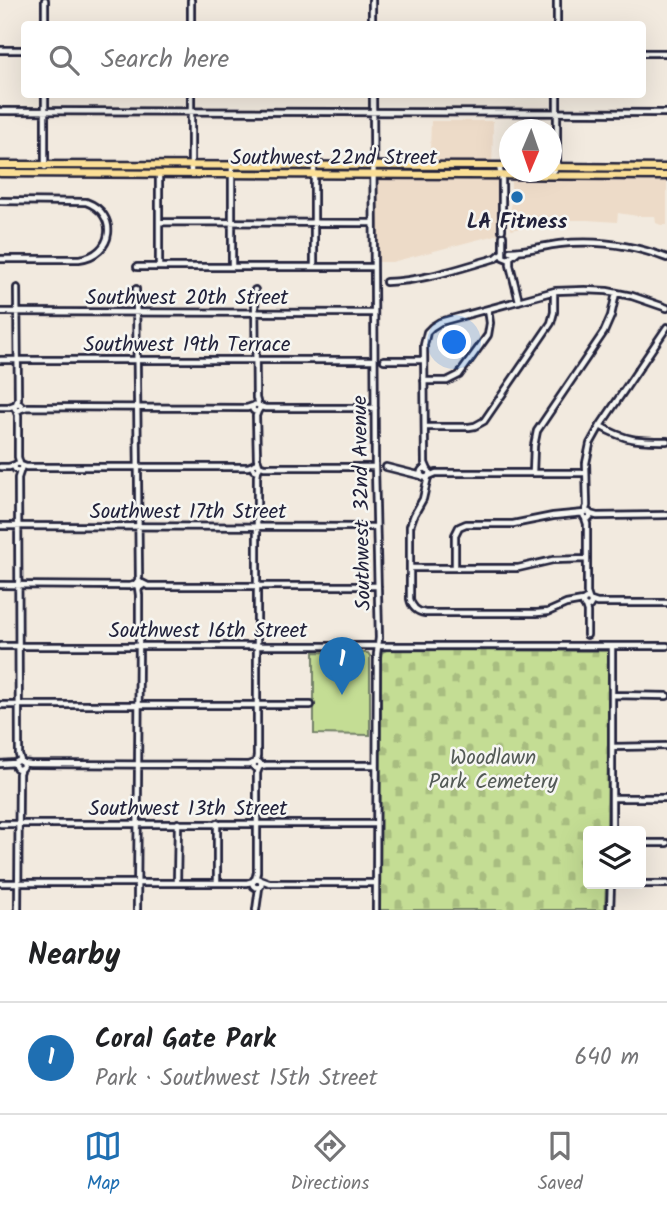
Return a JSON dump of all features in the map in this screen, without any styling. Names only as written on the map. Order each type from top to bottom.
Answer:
[{"type":"main road","name":"Southwest 22nd Street","points":[[0,165],[45,169],[373,171],[499,175]]},
{"type":"main road","points":[[459,175],[462,166]]},
{"type":"main road","name":"Southwest 22nd Street","points":[[373,171],[499,166]]},
{"type":"main road","points":[[562,167],[667,168]]},
{"type":"main road","name":"Southwest 22nd Street","points":[[0,173],[45,169]]},
{"type":"main road","name":"Southwest 22nd Street","points":[[562,176],[667,176]]},
{"type":"street","points":[[45,0],[45,21]]},
{"type":"street","points":[[191,0],[191,21]]},
{"type":"street","points":[[372,0],[372,21]]},
{"type":"street","points":[[557,0],[557,21]]},
{"type":"street","points":[[0,50],[21,50]]},
{"type":"street","points":[[646,52],[667,52]]},
{"type":"street","points":[[45,98],[45,169]]},
{"type":"street","points":[[191,98],[191,170]]},
{"type":"street","name":"Southwest 32nd Avenue","points":[[373,98],[378,646],[376,910]]},
{"type":"street","points":[[557,98],[557,119]]},
{"type":"street","points":[[0,111],[667,113]]},
{"type":"street","points":[[159,170],[159,267]]},
{"type":"street","points":[[232,170],[232,267]]},
{"type":"street","points":[[314,171],[314,267]]},
{"type":"street","points":[[502,182],[504,243],[519,301]]},
{"type":"street","points":[[0,201],[86,202],[102,213],[108,230],[103,249],[88,258],[0,259]]},
{"type":"street","points":[[159,222],[373,223]]},
{"type":"street","points":[[386,282],[409,281],[558,244],[593,243],[635,248],[667,258]]},
{"type":"street","points":[[137,267],[373,267]]},
{"type":"street","points":[[17,288],[19,910]]},
{"type":"street","points":[[136,289],[140,586],[137,910]]},
{"type":"street","points":[[255,290],[258,586],[256,910]]},
{"type":"street","points":[[665,309],[642,299],[616,293],[591,290],[554,292],[443,321],[429,329],[424,340],[425,485],[423,499],[410,526],[410,599],[414,608],[425,613],[537,613],[577,603],[667,603]]},
{"type":"street","points":[[425,427],[469,427],[479,425],[488,416],[551,323],[554,292]]},
{"type":"street","points":[[533,473],[537,431],[606,329],[616,293]]},
{"type":"street","points":[[424,381],[447,381],[461,374],[489,333],[488,309]]},
{"type":"street","name":"Southwest 20th Street","points":[[0,312],[374,313]]},
{"type":"street","points":[[587,635],[588,450],[600,426],[667,327]]},
{"type":"street","name":"Southwest 19th Terrace","points":[[0,360],[374,360]]},
{"type":"street","points":[[384,360],[424,360]]},
{"type":"street","points":[[0,407],[375,408]]},
{"type":"street","points":[[600,426],[629,440],[667,441]]},
{"type":"street","points":[[0,467],[375,467]]},
{"type":"street","points":[[386,467],[425,473],[586,473]]},
{"type":"street","points":[[455,568],[454,537],[459,527],[471,524],[513,524],[549,516],[667,515]]},
{"type":"street","name":"Southwest 17th Street","points":[[0,526],[376,527]]},
{"type":"street","points":[[410,568],[518,568],[553,560],[587,559]]},
{"type":"street","points":[[0,585],[377,586]]},
{"type":"street","name":"Southwest 16th Street","points":[[0,646],[667,646]]},
{"type":"street","points":[[612,646],[612,826]]},
{"type":"street","points":[[613,695],[667,695]]},
{"type":"street","points":[[0,705],[312,705]]},
{"type":"street","points":[[612,747],[667,746]]},
{"type":"street","points":[[0,764],[376,765]]},
{"type":"street","points":[[612,798],[667,798]]},
{"type":"street","points":[[177,883],[178,823]]},
{"type":"street","points":[[217,883],[218,823]]},
{"type":"street","name":"Southwest 13th Street","points":[[0,824],[376,824]]},
{"type":"street","points":[[646,843],[667,843]]},
{"type":"street","points":[[0,883],[376,883]]},
{"type":"street","points":[[646,884],[667,884]]},
{"type":"street","points":[[610,910],[611,889]]},
{"type":"shaded area","points":[[431,121],[493,121],[492,179],[498,179],[499,234],[392,262],[377,262],[377,179],[429,179]]},
{"type":"shaded area","points":[[667,179],[667,225],[656,223],[655,216],[618,213],[617,222],[564,220],[511,230],[511,182]]},
{"type":"green space","name":"Woodlawn Park Cemetery","points":[[608,651],[607,826],[583,826],[583,889],[606,889],[605,910],[380,910],[382,652]]},
{"type":"green space","points":[[314,652],[368,653],[370,735],[314,734]]},
{"type":"place","name":"LA Fitness","points":[[517,197]]},
{"type":"place","name":"Coral Gate Park","points":[[342,695]]}]
